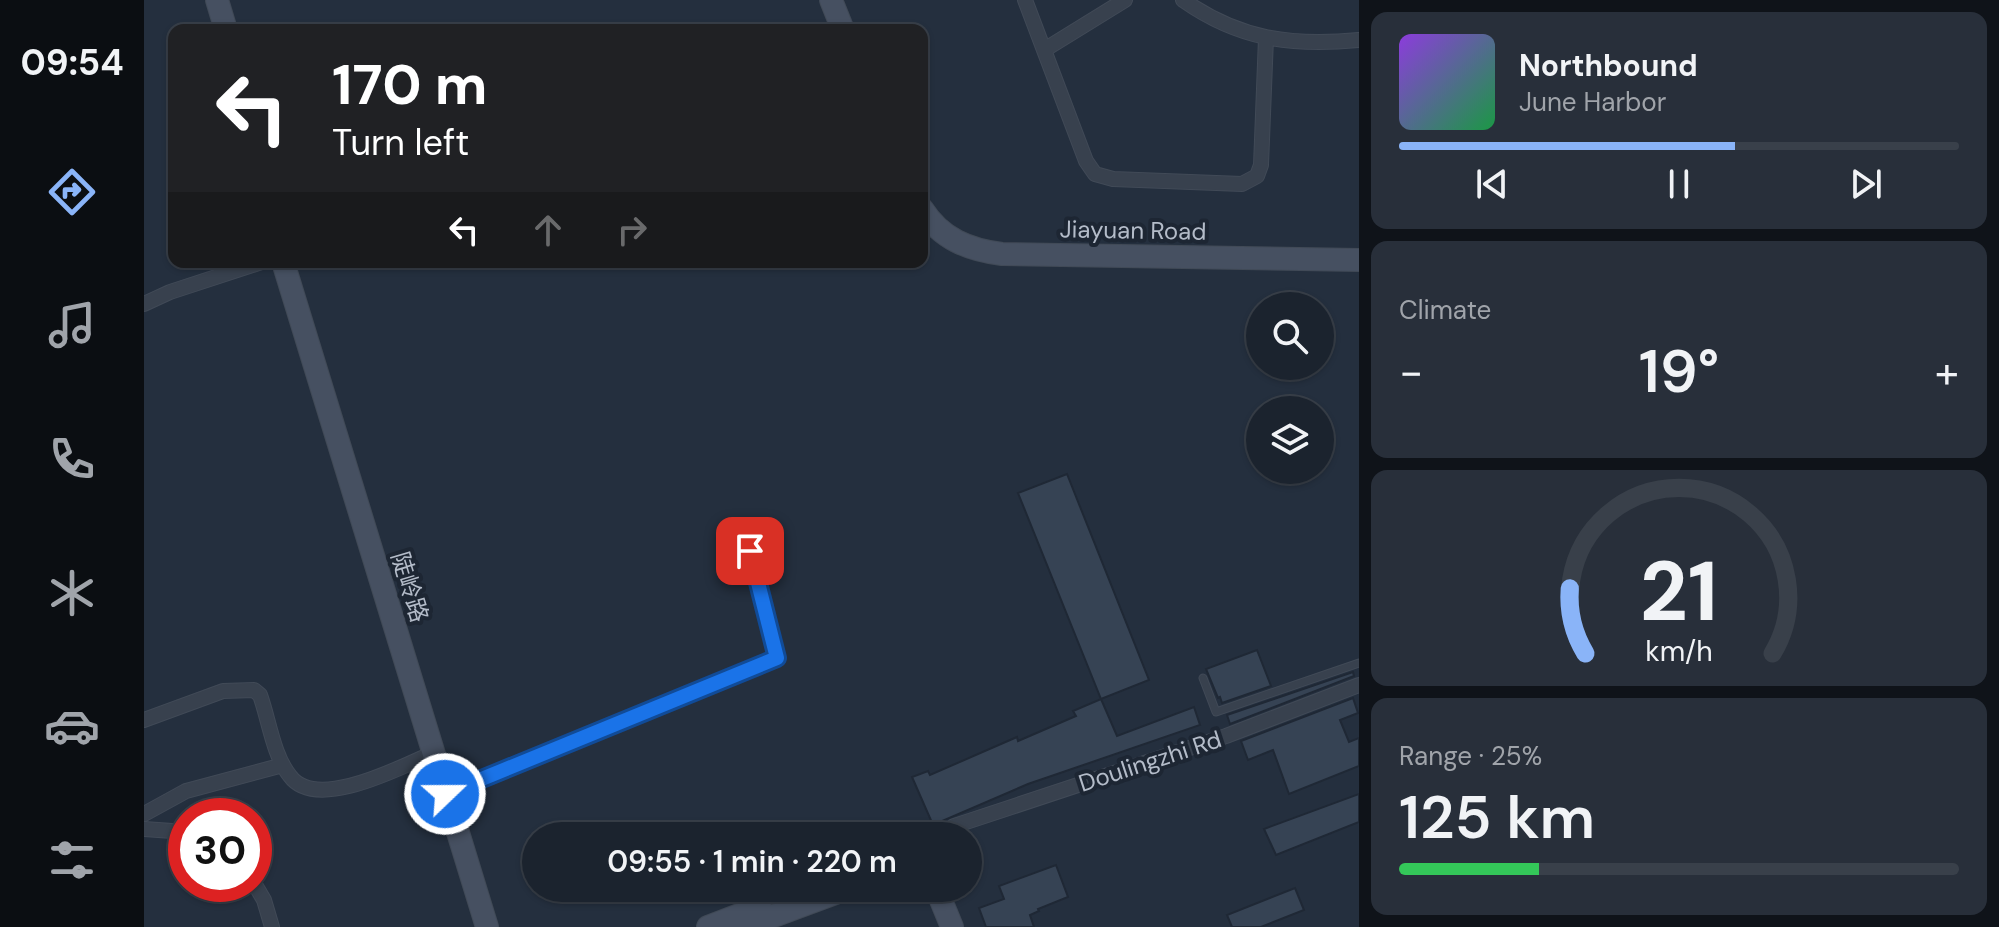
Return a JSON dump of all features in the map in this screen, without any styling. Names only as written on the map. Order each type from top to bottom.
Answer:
[{"type":"main road","points":[[201,0],[208,24]]},
{"type":"main road","points":[[217,0],[224,24]]},
{"type":"main road","points":[[831,0],[841,24]]},
{"type":"main road","points":[[841,0],[850,24]]},
{"type":"main road","name":"Jiayuan Road","points":[[928,218],[934,226],[964,246],[1002,254],[1359,260]]},
{"type":"main road","name":"Jiayuan Road","points":[[928,232],[957,254],[975,262],[1001,265],[1359,272]]},
{"type":"main road","name":"陡岭路","points":[[285,268],[433,753],[452,791],[501,927]]},
{"type":"main road","name":"陡岭路","points":[[300,268],[452,791],[487,927]]},
{"type":"main road","points":[[708,927],[773,902]]},
{"type":"main road","points":[[744,927],[811,902]]},
{"type":"main road","points":[[934,902],[944,927]]},
{"type":"main road","points":[[942,902],[952,927]]},
{"type":"street","points":[[1025,0],[1086,161],[1095,174],[1113,179],[1242,184],[1257,176],[1261,165],[1266,38]]},
{"type":"street","points":[[1044,50],[1125,0]]},
{"type":"street","points":[[1183,0],[1220,23],[1246,34],[1321,43],[1359,40]]},
{"type":"street","points":[[144,304],[170,292],[244,268]]},
{"type":"street","points":[[452,791],[777,658],[750,551]]},
{"type":"street","name":"Doulingzhi Rd","points":[[966,822],[1226,736],[1359,685]]},
{"type":"street","points":[[144,720],[223,691],[254,690],[260,695],[290,778],[302,788],[318,791],[360,783],[433,753]]},
{"type":"street","points":[[144,814],[186,791],[283,765]]},
{"type":"street","points":[[144,829],[168,831]]},
{"type":"street","points":[[265,902],[272,927]]},
{"type":"lane","points":[[1203,678],[1216,712],[1359,663]]},
{"type":"building","points":[[1067,474],[1149,680],[1101,699],[1018,493]]},
{"type":"building","points":[[1257,650],[1271,686],[1222,703],[1206,669]]},
{"type":"building","points":[[1353,672],[1354,676],[1230,724],[1227,715]]},
{"type":"building","points":[[1353,698],[1358,713],[1340,720],[1349,742],[1359,738],[1359,766],[1289,794],[1273,750],[1248,760],[1241,741]]},
{"type":"building","points":[[1101,699],[1117,736],[1194,707],[1200,725],[1028,784],[940,822],[932,822],[912,777],[928,771],[930,775],[1017,737],[1018,741],[1076,716],[1073,711]]},
{"type":"building","points":[[1359,794],[1359,822],[1276,855],[1264,829]]},
{"type":"building","points":[[1056,865],[1068,897],[1030,915],[1034,927],[986,927],[979,908],[1004,899],[999,886]]},
{"type":"building","points":[[1295,888],[1304,910],[1261,927],[1232,927],[1227,915]]},
{"type":"route","points":[[445,794],[777,658],[750,551]]}]
